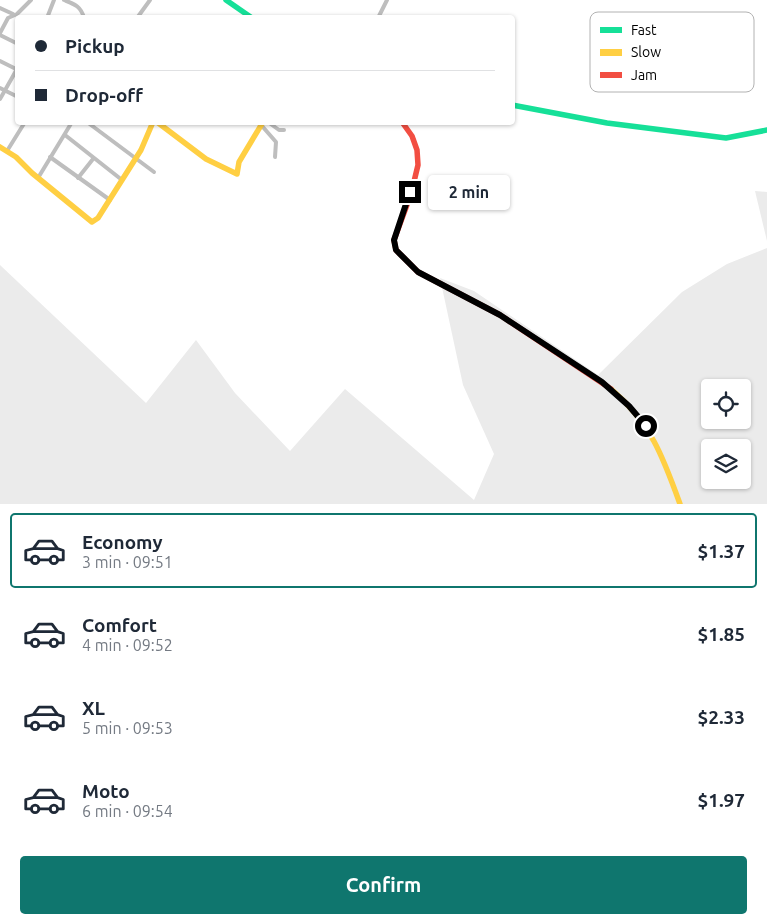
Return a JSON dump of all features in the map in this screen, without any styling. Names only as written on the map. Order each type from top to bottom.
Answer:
[{"type":"street","points":[[15,42],[0,34],[8,18],[13,14],[17,14],[31,0]]},
{"type":"street","points":[[48,15],[54,0]]},
{"type":"street","points":[[64,0],[76,5],[82,10],[83,15]]},
{"type":"street","points":[[139,15],[150,0]]},
{"type":"street","points":[[228,0],[248,15]]},
{"type":"street","points":[[380,15],[387,0]]},
{"type":"street","points":[[0,8],[13,14]]},
{"type":"street","points":[[0,61],[15,68]]},
{"type":"street","points":[[0,99],[15,72]]},
{"type":"street","points":[[0,88],[15,95]]},
{"type":"street","points":[[515,106],[607,123],[726,138],[767,130]]},
{"type":"street","points":[[7,152],[23,125]]},
{"type":"street","points":[[38,178],[70,125]]},
{"type":"street","points":[[91,125],[154,172]]},
{"type":"street","points":[[0,147],[92,222],[96,221],[136,158],[152,125]]},
{"type":"street","points":[[161,125],[206,159],[236,174],[244,154],[262,125]]},
{"type":"street","points":[[264,125],[276,142],[276,157]]},
{"type":"street","points":[[272,125],[280,130],[284,130]]},
{"type":"street","points":[[404,125],[415,138],[419,158],[415,179],[394,240],[396,250],[418,272],[500,315],[602,382],[619,396],[646,426],[659,447],[680,504]]},
{"type":"street","points":[[65,135],[122,180]]},
{"type":"street","points":[[50,157],[110,200]]},
{"type":"street","points":[[78,178],[93,159]]},
{"type":"shaded area","points":[[755,191],[767,192],[767,241]]},
{"type":"shaded area","points":[[767,248],[767,504],[0,504],[0,265],[146,403],[196,340],[235,393],[290,451],[345,389],[474,500],[494,454],[463,385],[440,278],[474,291],[598,375],[682,292],[727,264]]},
{"type":"traffic: fast","points":[[226,0],[248,15]]},
{"type":"traffic: fast","points":[[515,106],[607,123],[726,138],[767,130]]},
{"type":"traffic: slow","points":[[0,147],[16,157],[32,173],[92,222],[98,218],[141,150],[152,125]]},
{"type":"traffic: slow","points":[[161,125],[206,159],[237,174],[239,162],[261,125]]},
{"type":"traffic: slow","points":[[611,389],[625,402],[646,428],[668,471],[680,504]]},
{"type":"traffic: jam","points":[[404,125],[412,136],[417,150],[418,165],[411,194],[394,240],[396,250],[418,272],[500,315],[611,389]]},
{"type":"route","points":[[410,192],[393,244],[405,261],[436,284],[500,315],[602,382],[629,406],[646,426]]}]
